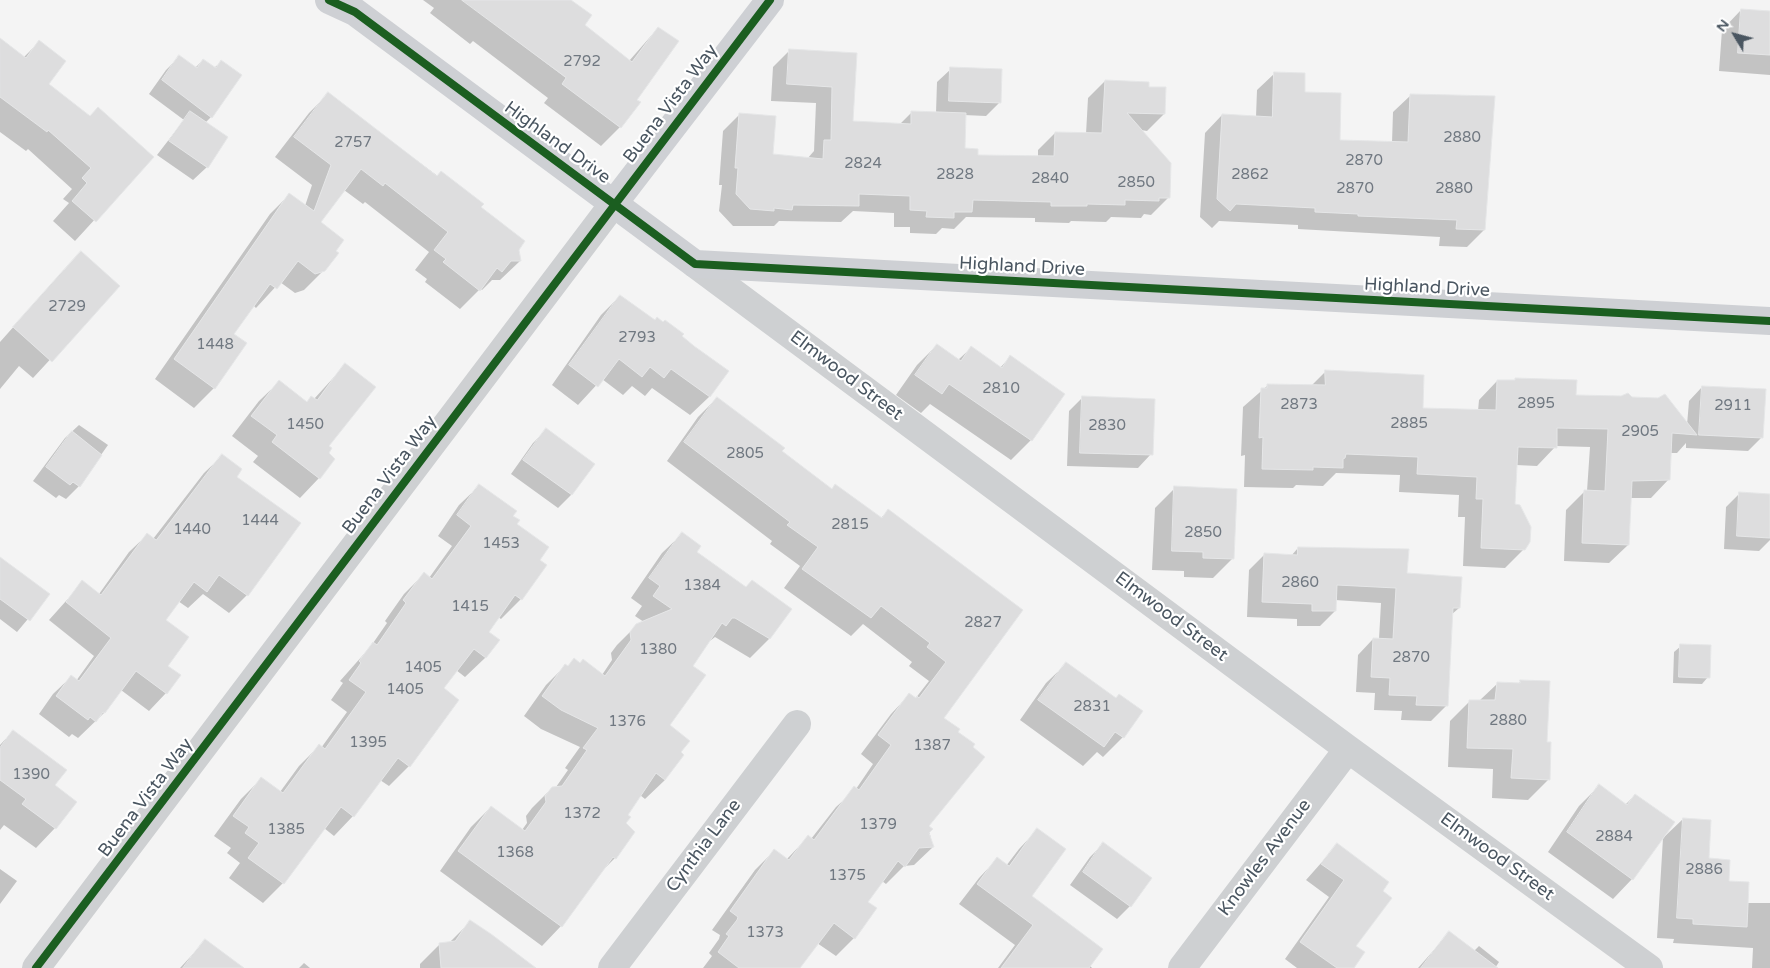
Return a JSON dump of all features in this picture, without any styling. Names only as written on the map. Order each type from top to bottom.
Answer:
[{"type":"street","name":"Highland Drive","points":[[329,0],[355,12],[695,264],[1770,321]]},
{"type":"street","name":"Buena Vista Way","points":[[36,968],[614,203],[770,0]]},
{"type":"street","name":"Elmwood Street","points":[[695,264],[1348,749],[1648,968]]},
{"type":"street","name":"Cynthia Lane","points":[[612,968],[797,724]]},
{"type":"street","name":"Knowles Avenue","points":[[1182,968],[1348,749]]},
{"type":"building","points":[[462,0],[571,0],[592,15],[585,25],[632,62],[658,27],[679,41],[637,100],[641,102],[621,128],[562,84],[566,78]]},
{"type":"building","points":[[1741,9],[1770,11],[1770,55],[1738,53]]},
{"type":"building","points":[[0,38],[26,58],[39,40],[66,61],[49,84],[90,116],[98,107],[154,157],[96,222],[72,201],[87,183],[82,178],[91,168],[48,130],[47,132],[0,97]]},
{"type":"building","points":[[789,49],[857,53],[853,121],[911,124],[911,111],[966,113],[965,148],[978,149],[978,155],[1054,156],[1055,132],[1102,133],[1105,80],[1149,82],[1149,87],[1166,87],[1165,114],[1127,113],[1171,163],[1170,198],[1159,198],[1159,201],[1125,200],[1125,205],[1087,204],[1087,206],[1051,206],[1051,202],[973,200],[972,212],[954,212],[954,218],[926,217],[927,211],[910,210],[910,196],[859,194],[859,206],[793,205],[792,210],[774,208],[774,211],[750,209],[736,194],[738,168],[735,168],[739,113],[776,116],[773,154],[823,159],[824,140],[831,140],[832,87],[787,84]]},
{"type":"building","points":[[179,55],[197,68],[203,59],[216,68],[221,60],[242,75],[212,118],[162,80]]},
{"type":"building","points":[[950,67],[1002,69],[1001,103],[949,101]]},
{"type":"building","points":[[1274,72],[1305,73],[1305,92],[1341,93],[1340,140],[1408,142],[1410,94],[1495,96],[1485,230],[1456,229],[1457,220],[1358,216],[1358,214],[1315,212],[1315,208],[1236,204],[1230,211],[1217,199],[1222,114],[1272,117]]},
{"type":"building","points":[[328,92],[437,176],[441,171],[484,204],[481,207],[525,241],[519,250],[521,261],[511,261],[502,272],[497,268],[480,291],[443,262],[446,259],[434,250],[448,232],[385,183],[383,186],[361,169],[321,222],[344,240],[336,251],[339,253],[325,271],[315,274],[298,261],[277,289],[270,284],[234,334],[247,343],[215,389],[174,359],[289,193],[314,211],[331,165],[294,137]]},
{"type":"building","points":[[190,111],[228,137],[208,168],[169,141]]},
{"type":"building","points":[[81,251],[120,286],[52,362],[13,327]]},
{"type":"building","points":[[620,295],[655,320],[657,317],[663,322],[665,320],[684,334],[682,336],[694,346],[729,371],[710,397],[671,369],[664,378],[650,367],[642,377],[619,359],[598,387],[569,365]]},
{"type":"building","points":[[937,344],[961,361],[971,346],[1002,368],[1010,355],[1065,394],[1032,441],[949,384],[942,394],[915,375]]},
{"type":"building","points":[[345,363],[376,387],[329,446],[332,448],[329,453],[335,459],[320,479],[272,442],[277,435],[251,416],[279,380],[307,402],[311,396],[317,400]]},
{"type":"building","points":[[1325,370],[1424,375],[1423,408],[1496,410],[1497,380],[1515,380],[1515,378],[1577,380],[1576,395],[1621,396],[1628,393],[1632,397],[1658,398],[1665,394],[1697,435],[1672,433],[1670,480],[1632,481],[1629,545],[1582,543],[1584,490],[1605,491],[1608,429],[1557,428],[1557,448],[1518,447],[1515,504],[1520,505],[1531,527],[1530,542],[1525,550],[1481,548],[1483,499],[1476,499],[1477,477],[1417,474],[1418,457],[1346,454],[1343,459],[1343,468],[1313,467],[1313,470],[1262,469],[1263,437],[1259,438],[1261,388],[1267,388],[1267,384],[1325,385]]},
{"type":"building","points":[[1702,386],[1766,389],[1763,438],[1699,435]]},
{"type":"building","points":[[1082,396],[1155,399],[1153,455],[1080,453]]},
{"type":"building","points":[[717,397],[785,448],[782,451],[832,489],[835,484],[882,518],[888,509],[1023,610],[944,718],[960,729],[958,732],[975,744],[973,747],[985,757],[929,826],[933,829],[929,833],[934,847],[919,848],[905,867],[898,861],[868,902],[877,908],[855,939],[834,923],[800,968],[739,968],[718,952],[729,936],[726,934],[738,917],[730,911],[774,849],[789,860],[808,835],[814,840],[854,786],[859,790],[891,745],[878,735],[909,693],[919,698],[946,662],[927,647],[930,643],[881,606],[871,618],[802,569],[818,547],[787,525],[790,522],[684,442]]},
{"type":"building","points":[[546,428],[595,464],[572,495],[523,460]]},
{"type":"building","points":[[72,431],[102,455],[80,487],[73,482],[70,485],[46,467]]},
{"type":"building","points":[[222,454],[242,469],[237,477],[301,523],[248,596],[219,575],[207,592],[194,582],[166,620],[189,637],[168,666],[181,675],[167,694],[136,671],[105,713],[103,712],[96,722],[90,717],[88,720],[56,696],[71,675],[79,681],[111,638],[66,602],[82,580],[101,595],[147,533],[156,540]]},
{"type":"building","points":[[479,484],[517,511],[513,516],[520,520],[517,524],[549,547],[540,560],[547,565],[522,600],[515,595],[489,632],[500,640],[486,658],[474,649],[444,688],[459,700],[410,767],[398,758],[354,817],[341,807],[284,884],[248,858],[259,843],[245,833],[249,827],[233,816],[261,777],[283,793],[319,744],[325,749],[366,692],[349,680],[361,663],[359,661],[373,642],[377,645],[406,603],[403,600],[424,572],[432,579],[471,526],[457,515]]},
{"type":"building","points":[[1174,486],[1237,489],[1234,559],[1203,558],[1203,552],[1172,551]]},
{"type":"building","points":[[1739,492],[1770,494],[1770,538],[1737,536]]},
{"type":"building","points":[[682,532],[701,546],[697,552],[746,587],[752,580],[792,609],[770,639],[735,618],[732,618],[726,626],[722,623],[693,666],[706,675],[670,725],[690,741],[681,752],[684,755],[665,780],[656,773],[628,815],[631,817],[626,823],[635,832],[616,859],[613,857],[562,927],[458,851],[491,806],[525,831],[546,802],[545,796],[552,787],[562,786],[587,750],[583,748],[598,728],[561,710],[542,696],[565,664],[568,666],[574,658],[580,663],[583,659],[605,676],[631,640],[630,632],[636,624],[672,609],[653,596],[660,586],[649,578]]},
{"type":"building","points":[[1298,547],[1409,549],[1407,573],[1462,577],[1460,608],[1453,608],[1448,706],[1416,705],[1417,696],[1389,695],[1390,678],[1371,677],[1373,638],[1393,639],[1396,588],[1337,585],[1336,611],[1312,611],[1312,604],[1262,602],[1264,553],[1297,555]]},
{"type":"building","points":[[0,557],[50,594],[30,621],[0,599]]},
{"type":"building","points":[[1680,644],[1711,645],[1710,678],[1679,677]]},
{"type":"building","points":[[1066,662],[1116,698],[1119,694],[1143,711],[1124,738],[1115,732],[1104,747],[1038,700]]},
{"type":"building","points":[[1520,680],[1550,681],[1547,742],[1551,742],[1550,780],[1511,778],[1513,749],[1467,748],[1469,700],[1495,700],[1497,682],[1520,683]]},
{"type":"building","points":[[13,730],[67,770],[55,785],[77,802],[56,829],[22,804],[26,799],[0,780],[0,748]]},
{"type":"building","points":[[1599,784],[1627,805],[1635,794],[1675,822],[1633,880],[1567,832]]},
{"type":"building","points":[[1683,818],[1711,820],[1709,858],[1730,860],[1729,881],[1749,882],[1747,927],[1693,924],[1693,919],[1677,918]]},
{"type":"building","points":[[1037,828],[1066,849],[1032,896],[1103,949],[1089,968],[1001,968],[1033,925],[977,884],[997,857],[1009,866]]},
{"type":"building","points":[[1103,842],[1152,878],[1131,907],[1083,872]]},
{"type":"building","points":[[1337,843],[1389,882],[1383,891],[1392,898],[1356,946],[1365,952],[1354,968],[1337,968],[1300,942],[1344,880],[1321,864]]},
{"type":"building","points":[[470,920],[536,968],[441,968],[439,943],[455,941]]},
{"type":"building","points":[[1449,931],[1498,968],[1421,968]]},
{"type":"building","points":[[205,939],[244,968],[183,968]]},
{"type":"cycle path","points":[[329,0],[355,12],[695,264],[1770,321]]},
{"type":"cycle path","points":[[36,968],[770,0]]}]
